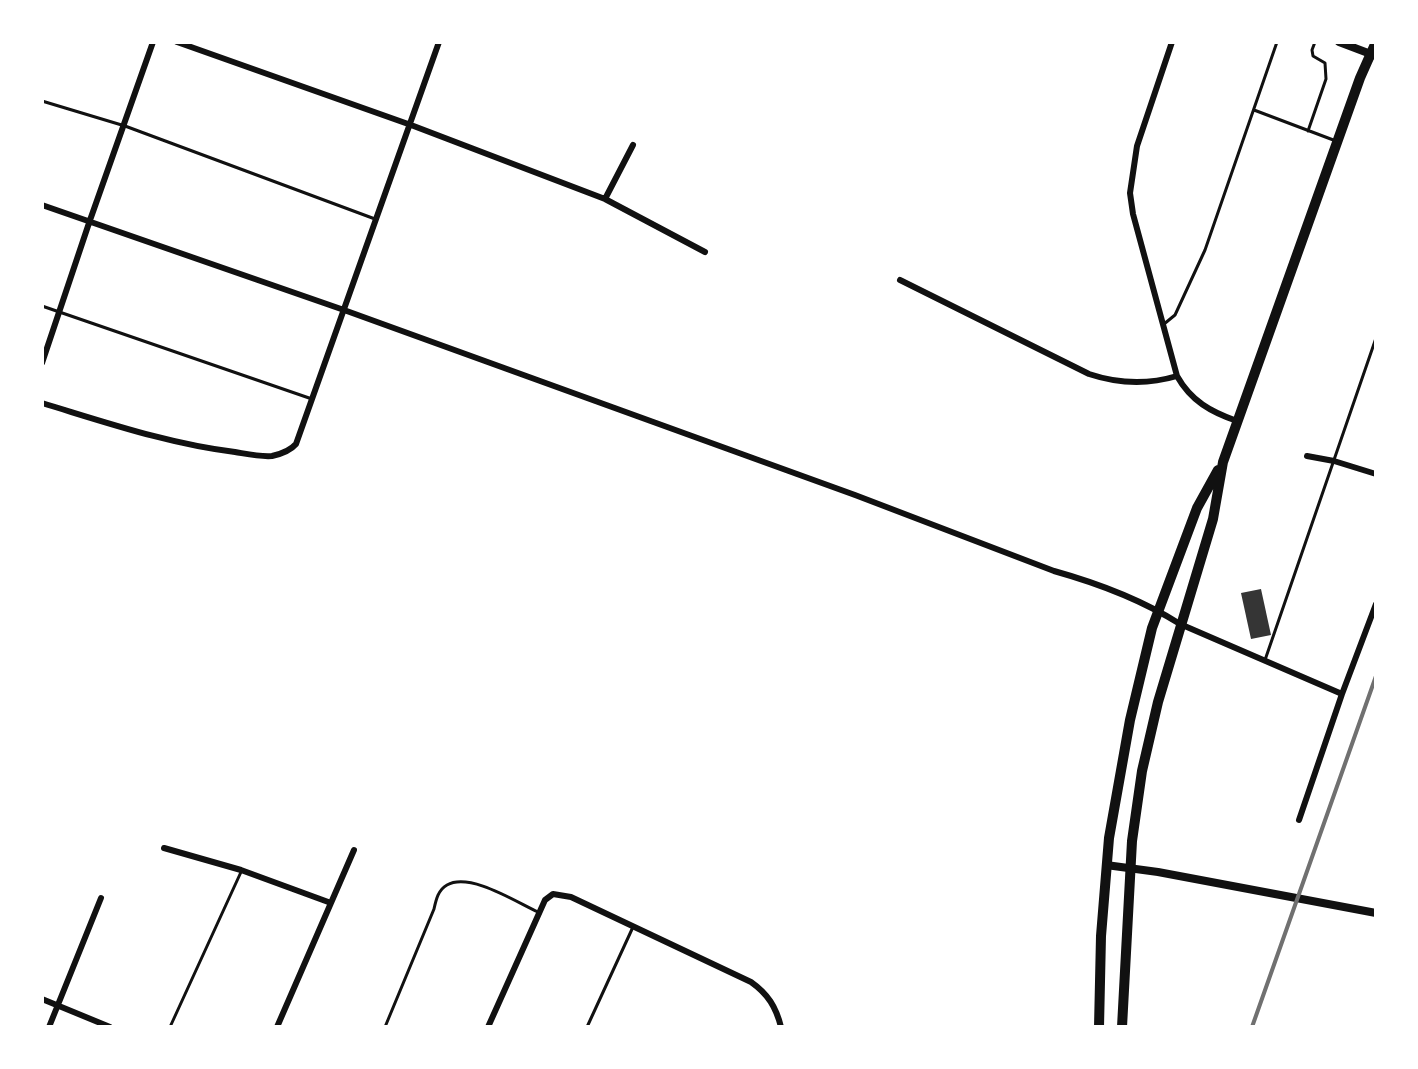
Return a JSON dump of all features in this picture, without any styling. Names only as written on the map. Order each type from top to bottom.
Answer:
[{"type":"main road","points":[[1122,1027],[1132,841],[1142,771],[1158,702],[1213,519],[1223,462],[1360,78],[1374,55],[1376,42]]},
{"type":"main road","points":[[1099,1027],[1101,936],[1106,865],[1118,781],[1130,720],[1152,628],[1197,508],[1223,462]]},
{"type":"street","points":[[42,363],[153,42]]},
{"type":"street","points":[[177,42],[411,125],[605,199],[705,252]]},
{"type":"street","points":[[42,403],[199,448],[264,456],[282,453],[292,448],[296,444],[439,42]]},
{"type":"street","points":[[1172,42],[1137,146],[1131,182],[1133,214],[1178,376],[1192,398],[1211,411],[1237,421]]},
{"type":"street","points":[[1339,42],[1374,55]]},
{"type":"street","points":[[605,199],[633,145]]},
{"type":"street","points":[[42,205],[344,310],[1077,578],[1159,610],[1180,624],[1342,694]]},
{"type":"street","points":[[900,280],[1089,374],[1129,383],[1150,382],[1178,376]]},
{"type":"street","points":[[1308,456],[1334,461],[1376,474]]},
{"type":"street","points":[[1299,820],[1342,694],[1376,604]]},
{"type":"street","points":[[164,848],[242,870],[331,903]]},
{"type":"street","points":[[277,1027],[354,850]]},
{"type":"street","points":[[1106,865],[1373,913]]},
{"type":"street","points":[[488,1027],[545,900],[553,894],[571,897],[756,986],[770,999],[781,1027]]},
{"type":"street","points":[[49,1027],[101,898]]},
{"type":"street","points":[[42,999],[110,1027]]},
{"type":"lane","points":[[1163,326],[1175,315],[1205,250],[1277,42]]},
{"type":"lane","points":[[1308,131],[1327,70],[1325,63],[1313,56],[1312,50],[1315,42]]},
{"type":"lane","points":[[42,101],[125,126],[376,220]]},
{"type":"lane","points":[[1254,110],[1338,142]]},
{"type":"lane","points":[[42,306],[312,399]]},
{"type":"lane","points":[[1265,660],[1376,338]]},
{"type":"lane","points":[[170,1027],[242,870]]},
{"type":"lane","points":[[385,1027],[434,909],[438,893],[447,885],[472,882],[540,913]]},
{"type":"lane","points":[[587,1027],[633,927]]},
{"type":"building","points":[[1261,589],[1271,635],[1251,639],[1241,593]]},
{"type":"railway","points":[[1252,1027],[1376,676]]}]
